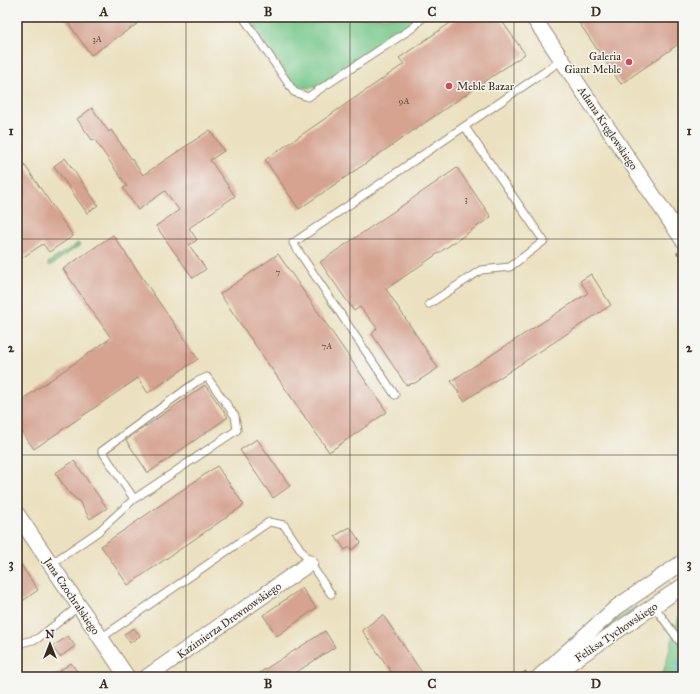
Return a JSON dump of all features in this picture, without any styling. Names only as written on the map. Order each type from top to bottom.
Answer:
[{"type":"street","name":"Adama Kręglewskiego","points":[[532,17],[683,240]]},
{"type":"street","name":"Jana Czochralskiego","points":[[17,514],[127,677]]},
{"type":"street","name":"Feliksa Tychowskiego","points":[[539,677],[617,607],[683,562]]},
{"type":"street","name":"Kazimierza Drewnowskiego","points":[[147,677],[310,563]]},
{"type":"street","name":"Feliksa Tychowskiego","points":[[549,677],[683,586]]},
{"type":"street","points":[[640,591],[654,606]]},
{"type":"lane","points":[[243,17],[294,92],[308,97],[414,27],[423,17]]},
{"type":"lane","points":[[395,394],[293,243],[466,127],[562,60]]},
{"type":"lane","points":[[429,304],[481,270],[510,267],[544,241],[466,127]]},
{"type":"lane","points":[[51,564],[99,531],[134,499],[237,430],[235,416],[207,377],[196,382],[102,450],[134,499]]},
{"type":"lane","points":[[101,638],[269,522],[284,525],[332,594]]},
{"type":"lane","points":[[17,644],[37,640],[79,606]]},
{"type":"lane","points":[[654,606],[683,646]]},
{"type":"green space","points":[[415,17],[411,23],[316,87],[309,88],[300,86],[291,81],[249,18]]},
{"type":"green space","points":[[78,243],[80,245],[50,266],[48,263]]},
{"type":"green space","points":[[634,607],[638,607],[586,645],[616,618]]},
{"type":"green space","points":[[679,616],[683,618],[683,677],[662,677]]},
{"type":"building","points":[[64,17],[132,17],[137,24],[91,55]]},
{"type":"building","points":[[459,17],[499,17],[525,54],[299,209],[265,160],[404,64],[399,58]]},
{"type":"building","name":"Galeria Giant Meble","points":[[575,17],[683,17],[683,41],[621,84]]},
{"type":"building","points":[[92,108],[109,132],[111,130],[143,175],[210,130],[224,151],[210,160],[235,196],[189,228],[197,240],[189,245],[206,269],[193,278],[156,226],[179,210],[165,191],[138,210],[123,188],[127,186],[94,139],[92,140],[77,119]]},
{"type":"building","points":[[17,154],[73,236],[49,252],[43,244],[17,261]]},
{"type":"building","points":[[65,158],[98,205],[87,213],[54,166]]},
{"type":"building","points":[[457,168],[491,217],[386,289],[438,368],[415,383],[406,385],[372,334],[377,328],[360,307],[354,311],[320,262]]},
{"type":"building","points":[[113,235],[198,359],[148,393],[138,378],[34,449],[17,425],[17,403],[111,338],[63,269]]},
{"type":"building","points":[[278,254],[387,412],[329,452],[220,294]]},
{"type":"building","points":[[591,274],[611,305],[464,401],[451,381],[588,293],[580,281]]},
{"type":"building","points":[[205,385],[228,417],[148,473],[126,440]]},
{"type":"building","points":[[257,439],[290,486],[273,498],[240,450]]},
{"type":"building","points":[[74,461],[107,508],[90,519],[79,501],[70,494],[55,473]]},
{"type":"building","points":[[217,466],[244,505],[128,585],[101,546]]},
{"type":"building","points":[[350,527],[361,543],[352,550],[350,547],[345,550],[335,536]]},
{"type":"building","points":[[17,559],[38,590],[17,605]]},
{"type":"building","points":[[302,588],[316,608],[277,636],[263,615]]},
{"type":"building","points":[[383,615],[425,677],[395,677],[362,630]]},
{"type":"building","points":[[134,628],[140,636],[130,643],[124,634]]},
{"type":"building","points":[[325,631],[335,647],[289,677],[253,677]]},
{"type":"building","points":[[68,636],[75,646],[60,657],[52,647]]},
{"type":"building","points":[[71,663],[81,677],[51,677]]},
{"type":"waterway","points":[[675,677],[679,662]]},
{"type":"place","name":"Galeria Giant Meble","points":[[629,62]]},
{"type":"place","name":"Meble Bazar","points":[[449,86]]}]
